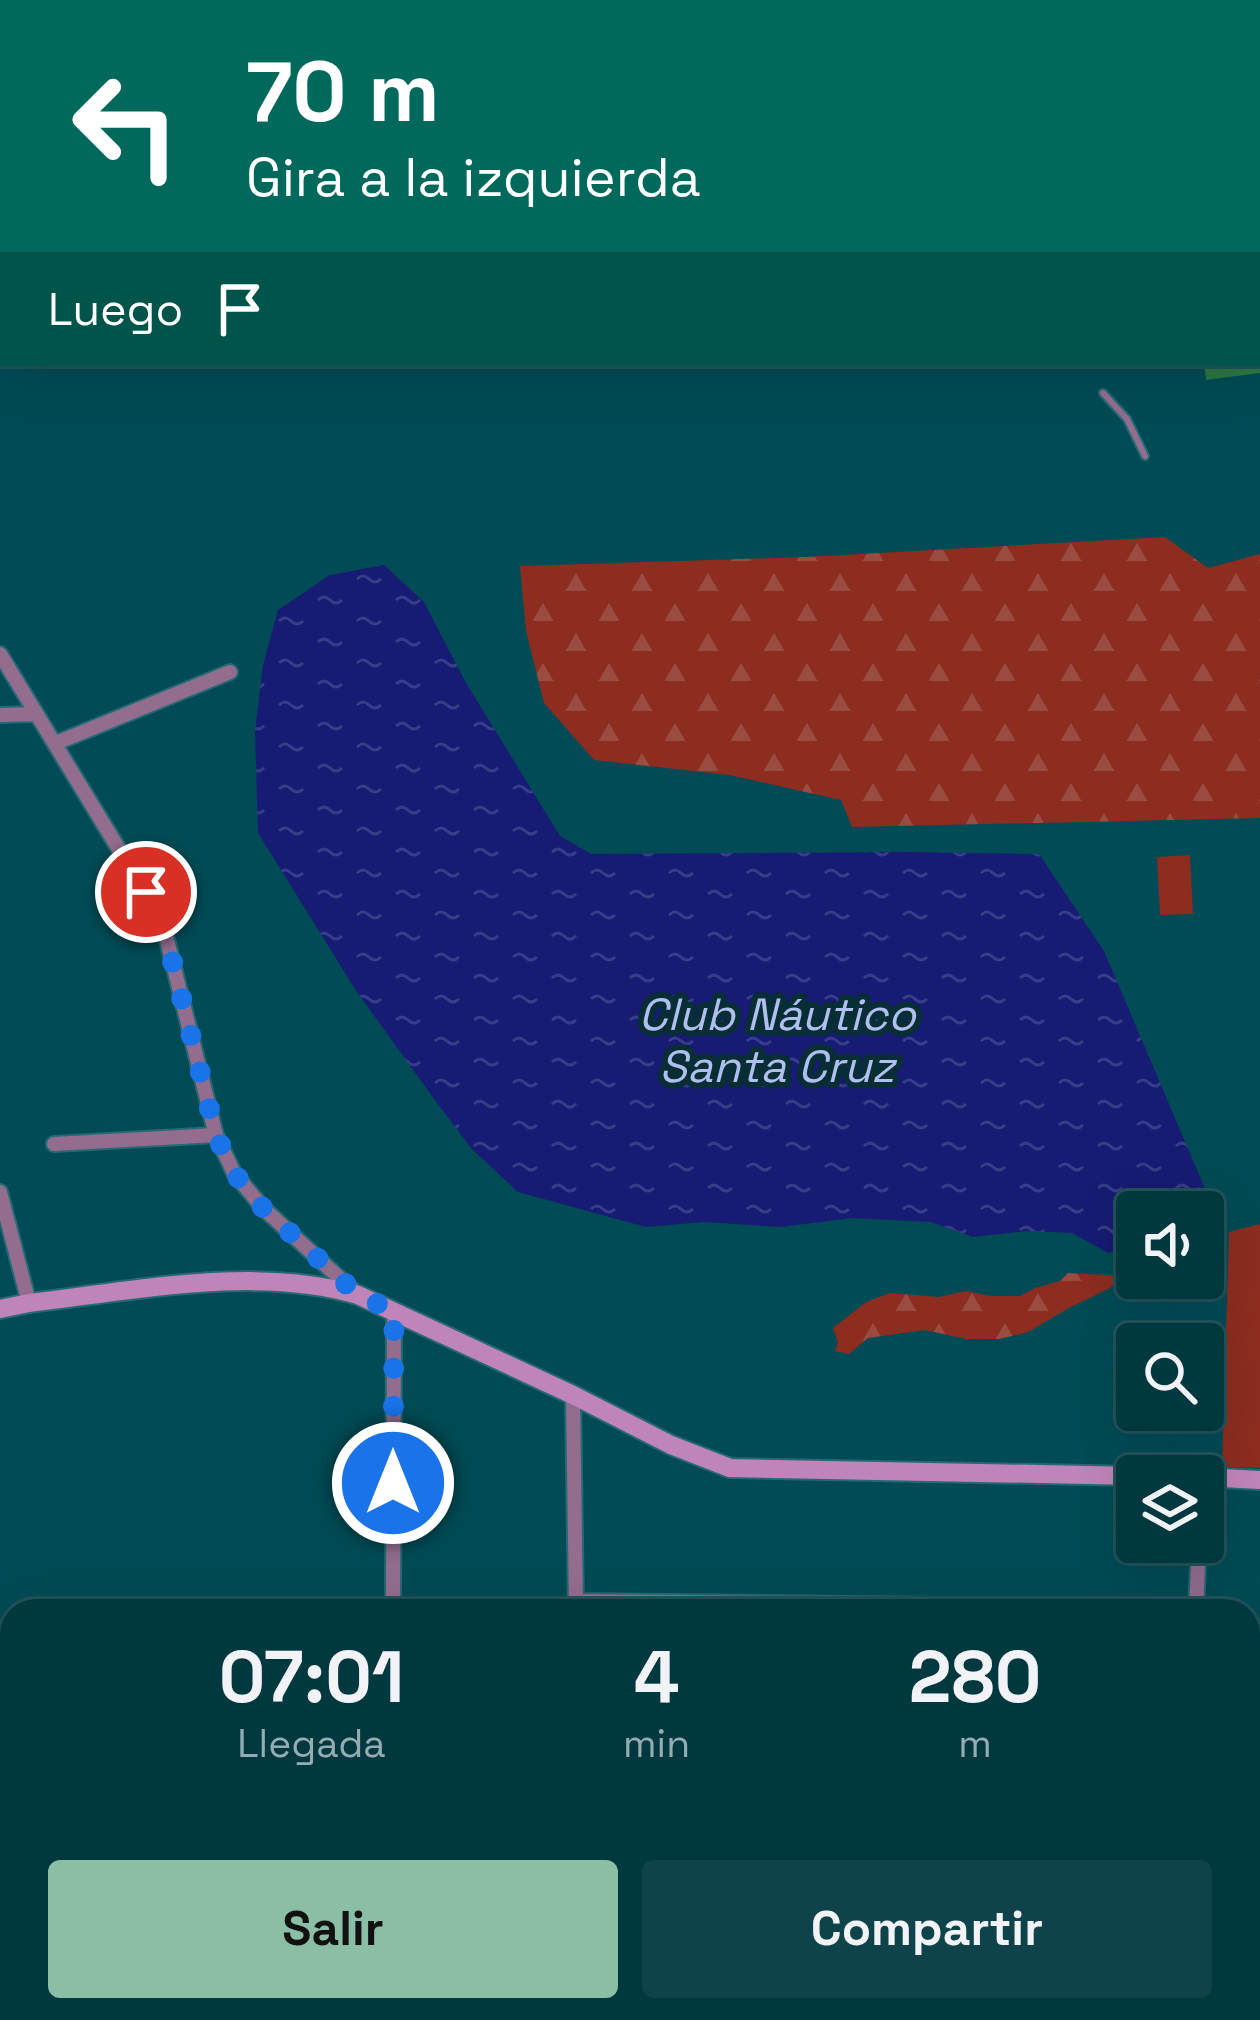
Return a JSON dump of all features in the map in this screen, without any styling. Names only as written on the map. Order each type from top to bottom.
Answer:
[{"type":"street","points":[[0,654],[162,920],[216,1135],[234,1173],[263,1208],[358,1295]]},
{"type":"street","points":[[56,743],[230,672]]},
{"type":"street","points":[[0,715],[35,714]]},
{"type":"street","points":[[54,1144],[216,1135]]},
{"type":"street","points":[[0,1192],[29,1303]]},
{"type":"street","points":[[0,1310],[217,1282],[324,1285],[394,1311],[730,1468],[1116,1476]]},
{"type":"street","points":[[393,1599],[394,1311]]},
{"type":"street","points":[[573,1394],[576,1599]]},
{"type":"street","points":[[1224,1478],[1260,1480]]},
{"type":"street","points":[[1196,1599],[1198,1563]]},
{"type":"lane","points":[[1103,393],[1126,419],[1145,456]]},
{"type":"green space","points":[[1165,537],[1208,568],[1260,554],[1260,818],[852,827],[841,800],[729,775],[594,760],[544,703],[526,631],[520,566],[806,557]]},
{"type":"green space","points":[[1190,855],[1193,914],[1160,915],[1157,857]]},
{"type":"green space","points":[[1260,1224],[1260,1468],[1224,1467],[1222,1455],[1229,1232]]},
{"type":"green space","points":[[1068,1273],[1116,1276],[1110,1288],[1028,1332],[999,1339],[966,1339],[925,1330],[868,1338],[849,1354],[835,1351],[838,1342],[833,1328],[866,1302],[890,1293],[939,1297],[965,1291],[1020,1296],[1060,1281]]},
{"type":"water","name":"Club Náutico Santa Cruz","points":[[384,565],[424,602],[466,683],[560,836],[591,854],[1039,854],[1104,951],[1206,1191],[1116,1191],[1116,1250],[1108,1253],[1072,1233],[1028,1231],[973,1237],[931,1222],[852,1218],[781,1227],[705,1222],[646,1227],[518,1192],[471,1148],[434,1099],[355,989],[258,833],[255,731],[263,665],[278,610],[330,575]]},
{"type":"building","points":[[1204,366],[1260,366],[1260,373],[1206,380]]},
{"type":"route","points":[[146,892],[162,920],[216,1135],[234,1173],[263,1208],[358,1295],[394,1311],[393,1483]]}]
